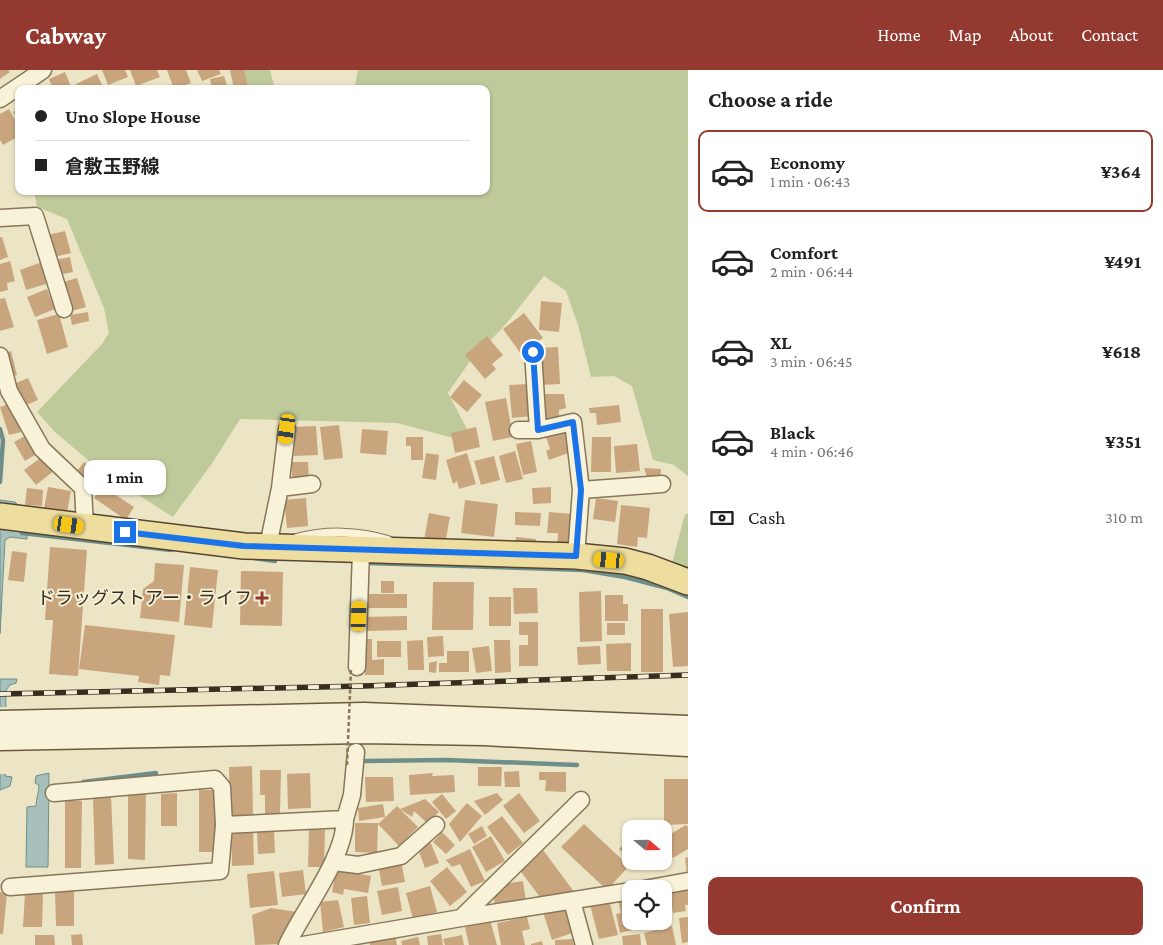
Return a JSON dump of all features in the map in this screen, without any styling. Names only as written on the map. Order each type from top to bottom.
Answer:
[{"type":"main road","points":[[10,517],[224,544],[429,553],[576,556],[625,561],[648,567],[688,582]]},
{"type":"street","points":[[21,85],[42,70]]},
{"type":"street","points":[[0,100],[15,89]]},
{"type":"street","points":[[0,218],[35,216],[64,309]]},
{"type":"street","points":[[533,352],[538,430]]},
{"type":"street","points":[[0,356],[9,391],[42,449],[83,488],[85,527]]},
{"type":"street","points":[[518,430],[538,430],[573,422],[581,490],[576,556]]},
{"type":"street","points":[[268,546],[280,488],[287,429]]},
{"type":"street","points":[[280,488],[312,484]]},
{"type":"street","points":[[581,490],[662,484]]},
{"type":"street","points":[[354,668],[361,550]]},
{"type":"street","points":[[4,730],[364,714],[688,727]]},
{"type":"street","points":[[4,730],[484,734],[688,745]]},
{"type":"street","points":[[287,945],[297,924],[334,862],[345,828],[345,819],[352,795],[352,758]]},
{"type":"street","points":[[10,887],[220,871],[224,825],[222,787],[215,779],[54,793]]},
{"type":"street","points":[[461,918],[581,800]]},
{"type":"street","points":[[224,825],[345,819]]},
{"type":"street","points":[[334,862],[358,865],[401,856],[436,825]]},
{"type":"street","points":[[672,884],[688,881]]},
{"type":"street","points":[[303,945],[622,893]]},
{"type":"street","points":[[572,901],[584,945]]},
{"type":"lane","points":[[268,546],[306,535],[332,532],[362,534],[429,553]]},
{"type":"path","points":[[352,758],[354,668]]},
{"type":"green space","points":[[242,70],[270,70],[274,85],[240,85]]},
{"type":"green space","points":[[358,70],[688,70],[688,476],[674,465],[653,460],[632,386],[614,376],[591,377],[578,325],[566,291],[544,276],[506,324],[468,364],[448,393],[467,429],[461,440],[397,423],[240,419],[213,462],[173,517],[102,472],[55,432],[37,412],[102,344],[109,333],[104,308],[67,219],[37,207],[35,195],[490,195],[490,85],[355,85]]},
{"type":"green space","points":[[685,514],[688,514],[688,570],[672,563]]},
{"type":"water","points":[[0,500],[15,502],[18,505],[24,529],[27,532],[27,539],[10,537],[5,540],[0,634]]},
{"type":"water","points":[[0,679],[17,679],[16,683],[10,685],[6,690],[5,776],[12,777],[10,786],[0,790]]},
{"type":"water","points":[[49,773],[48,867],[26,867],[27,807],[36,806],[39,785],[35,783],[36,776]]},
{"type":"pier","points":[[0,707],[7,707],[7,774],[0,774]]},
{"type":"building","points":[[0,70],[8,70],[10,72],[0,79]]},
{"type":"building","points":[[102,70],[125,70],[128,77],[108,85]]},
{"type":"building","points":[[130,70],[157,70],[160,77],[136,85]]},
{"type":"building","points":[[167,70],[186,70],[191,83],[173,85]]},
{"type":"building","points":[[197,70],[219,70],[221,74],[202,81]]},
{"type":"building","points":[[230,70],[244,70],[248,85],[233,85]]},
{"type":"building","points":[[65,72],[70,85],[51,85],[49,79]]},
{"type":"building","points":[[97,74],[102,85],[76,85]]},
{"type":"building","points":[[224,76],[227,85],[211,85],[210,79]]},
{"type":"building","points":[[9,109],[15,120],[15,138],[3,145],[0,140],[0,114]]},
{"type":"building","points":[[65,231],[71,253],[54,257],[48,235]]},
{"type":"building","points":[[0,237],[2,237],[8,257],[0,260]]},
{"type":"building","points":[[70,257],[73,272],[58,275],[55,260]]},
{"type":"building","points":[[10,261],[15,281],[7,283],[8,290],[0,292],[0,264]]},
{"type":"building","points":[[42,262],[49,283],[26,290],[20,270]]},
{"type":"building","points":[[77,278],[86,307],[68,312],[60,283]]},
{"type":"building","points":[[47,289],[55,309],[35,317],[27,297]]},
{"type":"building","points":[[5,298],[14,327],[0,331],[0,299]]},
{"type":"building","points":[[541,301],[562,303],[559,332],[539,330]]},
{"type":"building","points":[[88,312],[89,321],[72,325],[70,315]]},
{"type":"building","points":[[524,313],[543,338],[521,354],[503,329]]},
{"type":"building","points":[[59,314],[68,347],[47,354],[37,320]]},
{"type":"building","points":[[487,336],[503,355],[492,364],[496,369],[485,379],[465,355]]},
{"type":"building","points":[[558,347],[560,384],[540,385],[537,348]]},
{"type":"building","points":[[11,351],[17,375],[9,377],[3,353]]},
{"type":"building","points":[[28,378],[38,400],[24,406],[14,384]]},
{"type":"building","points":[[464,380],[482,395],[467,412],[450,397]]},
{"type":"building","points":[[530,384],[533,416],[512,418],[509,385]]},
{"type":"building","points":[[543,394],[564,394],[566,408],[559,410],[559,420],[544,421]]},
{"type":"building","points":[[506,398],[513,437],[493,441],[485,402]]},
{"type":"building","points":[[11,403],[21,432],[9,435],[0,407]]},
{"type":"building","points":[[619,405],[621,422],[597,425],[596,413],[590,413],[589,408]]},
{"type":"building","points":[[339,425],[343,458],[324,460],[320,427]]},
{"type":"building","points":[[316,426],[318,455],[294,456],[293,427]]},
{"type":"building","points":[[476,427],[480,447],[455,453],[451,433]]},
{"type":"building","points":[[563,428],[571,452],[549,460],[546,451],[550,449],[545,434]]},
{"type":"building","points":[[362,429],[388,431],[386,455],[360,453]]},
{"type":"building","points":[[27,435],[38,453],[25,461],[14,442]]},
{"type":"building","points":[[406,437],[423,437],[423,460],[411,460],[411,446],[406,446]]},
{"type":"building","points":[[592,437],[611,437],[611,472],[591,472]]},
{"type":"building","points":[[531,441],[537,472],[523,475],[516,444]]},
{"type":"building","points":[[637,444],[640,471],[616,473],[614,446]]},
{"type":"building","points":[[515,451],[523,479],[506,483],[499,456]]},
{"type":"building","points":[[426,453],[439,455],[436,480],[422,478]]},
{"type":"building","points":[[467,453],[476,484],[459,489],[457,481],[453,484],[446,460]]},
{"type":"building","points":[[43,456],[54,471],[36,485],[24,470]]},
{"type":"building","points":[[494,456],[500,480],[481,485],[474,461]]},
{"type":"building","points":[[84,462],[99,475],[89,487],[74,475]]},
{"type":"building","points":[[292,462],[308,462],[309,480],[292,480]]},
{"type":"building","points":[[644,468],[661,469],[660,479],[647,478]]},
{"type":"building","points":[[102,486],[134,507],[126,520],[94,498]]},
{"type":"building","points":[[48,487],[71,491],[66,518],[43,514]]},
{"type":"building","points":[[551,487],[551,503],[533,504],[532,488]]},
{"type":"building","points":[[27,488],[43,490],[42,506],[25,505]]},
{"type":"building","points":[[306,498],[308,526],[287,528],[284,500]]},
{"type":"building","points":[[596,498],[618,501],[615,522],[593,519]]},
{"type":"building","points":[[465,500],[498,504],[494,537],[461,533]]},
{"type":"building","points":[[621,505],[650,508],[647,538],[638,537],[637,547],[617,544]]},
{"type":"building","points":[[515,512],[541,513],[540,526],[515,525]]},
{"type":"building","points":[[549,512],[572,514],[570,547],[557,547],[558,533],[547,533]]},
{"type":"building","points":[[429,513],[450,517],[444,549],[423,545]]},
{"type":"building","points":[[516,537],[536,539],[535,551],[515,549]]},
{"type":"building","points":[[50,547],[87,550],[78,676],[49,674],[53,620],[45,620]]},
{"type":"building","points":[[12,551],[27,553],[24,582],[8,580]]},
{"type":"building","points":[[155,563],[184,565],[179,622],[140,618],[143,589],[154,581]]},
{"type":"building","points":[[190,567],[218,570],[212,628],[184,625]]},
{"type":"building","name":"ドラッグストアー・ライフ","points":[[241,571],[283,572],[282,626],[240,625]]},
{"type":"building","points":[[381,581],[394,581],[394,593],[381,593]]},
{"type":"building","points":[[433,582],[474,582],[473,630],[432,630]]},
{"type":"building","points":[[513,588],[537,588],[538,613],[514,614]]},
{"type":"building","points":[[601,591],[602,641],[580,642],[579,592]]},
{"type":"building","points":[[364,594],[407,594],[407,608],[364,608]]},
{"type":"building","points":[[605,595],[623,595],[623,604],[628,604],[628,621],[605,621]]},
{"type":"building","points":[[489,597],[511,597],[511,626],[489,626]]},
{"type":"building","points":[[641,609],[663,609],[663,672],[641,672]]},
{"type":"building","points":[[688,612],[688,666],[673,667],[669,614]]},
{"type":"building","points":[[407,616],[407,630],[366,631],[365,617]]},
{"type":"building","points":[[519,622],[538,622],[538,666],[519,666],[519,645],[528,645],[528,635],[519,635]]},
{"type":"building","points":[[607,623],[625,623],[625,635],[607,635]]},
{"type":"building","points":[[85,625],[175,635],[170,676],[160,675],[159,685],[138,682],[139,676],[79,669]]},
{"type":"building","points":[[443,636],[444,656],[428,657],[427,637]]},
{"type":"building","points":[[365,639],[372,639],[372,660],[384,659],[384,675],[365,675]]},
{"type":"building","points":[[423,640],[424,670],[408,670],[407,641]]},
{"type":"building","points":[[494,640],[510,640],[511,672],[495,673]]},
{"type":"building","points":[[377,641],[401,641],[401,657],[377,657]]},
{"type":"building","points":[[631,643],[631,671],[607,671],[606,644]]},
{"type":"building","points":[[489,646],[492,671],[476,673],[472,648]]},
{"type":"building","points":[[600,646],[601,664],[578,665],[577,647]]},
{"type":"building","points":[[447,651],[469,651],[469,672],[439,672],[439,663],[447,663]]},
{"type":"building","points":[[437,661],[436,673],[429,672],[429,663]]},
{"type":"building","points":[[252,766],[253,815],[230,816],[229,767]]},
{"type":"building","points":[[478,767],[502,767],[501,786],[478,786]]},
{"type":"building","points":[[260,770],[281,770],[280,814],[265,814],[265,795],[260,795]]},
{"type":"building","points":[[519,771],[520,787],[505,787],[504,772]]},
{"type":"building","points":[[539,772],[566,772],[566,792],[545,791],[546,780],[539,780]]},
{"type":"building","points":[[310,773],[311,808],[288,809],[287,774]]},
{"type":"building","points":[[433,773],[432,776],[454,775],[455,792],[410,795],[409,775]]},
{"type":"building","points":[[365,777],[393,777],[394,801],[366,802]]},
{"type":"building","points":[[664,779],[688,779],[688,824],[672,825],[672,820],[664,820]]},
{"type":"building","points":[[199,790],[217,790],[217,852],[199,852]]},
{"type":"building","points":[[128,792],[146,792],[145,860],[128,859]]},
{"type":"building","points":[[177,793],[177,826],[161,826],[161,794]]},
{"type":"building","points":[[497,793],[503,800],[485,815],[474,801]]},
{"type":"building","points":[[519,793],[540,821],[524,833],[503,806]]},
{"type":"building","points":[[442,794],[456,811],[446,819],[432,802]]},
{"type":"building","points":[[93,796],[111,796],[114,864],[95,865]]},
{"type":"building","points":[[425,799],[439,812],[427,823],[414,811],[412,817],[400,809]]},
{"type":"building","points":[[65,801],[82,801],[81,868],[65,868]]},
{"type":"building","points":[[467,803],[482,816],[460,842],[449,824]]},
{"type":"building","points":[[383,804],[385,817],[359,821],[358,808]]},
{"type":"building","points":[[397,806],[418,827],[399,846],[378,824]]},
{"type":"building","points":[[502,816],[523,843],[508,855],[487,827]]},
{"type":"building","points":[[355,823],[378,823],[377,853],[355,852]]},
{"type":"building","points":[[584,824],[622,859],[622,870],[625,870],[607,890],[561,847]]},
{"type":"building","points":[[686,825],[688,827],[688,849],[673,858],[672,856],[672,833]]},
{"type":"building","points":[[482,826],[487,836],[474,844],[468,834]]},
{"type":"building","points":[[309,829],[325,830],[324,867],[308,867]]},
{"type":"building","points":[[253,830],[254,865],[232,866],[231,831]]},
{"type":"building","points":[[274,830],[275,853],[258,854],[257,831]]},
{"type":"building","points":[[442,832],[455,845],[446,854],[433,842]]},
{"type":"building","points":[[491,836],[505,861],[486,872],[472,847]]},
{"type":"building","points":[[430,841],[439,863],[425,868],[417,846]]},
{"type":"building","points":[[540,846],[575,893],[542,900],[516,865]]},
{"type":"building","points":[[470,849],[485,881],[471,887],[460,864],[452,867],[446,860]]},
{"type":"building","points":[[688,857],[688,875],[687,875],[685,858]]},
{"type":"building","points":[[401,860],[405,882],[382,886],[378,865]]},
{"type":"building","points":[[447,867],[467,892],[450,906],[430,881]]},
{"type":"building","points":[[303,870],[306,894],[282,897],[279,873]]},
{"type":"building","points":[[336,870],[371,876],[368,893],[344,889],[343,895],[332,892]]},
{"type":"building","points":[[274,871],[278,905],[250,908],[247,874]]},
{"type":"building","points":[[523,881],[526,902],[495,907],[493,891],[505,889],[504,884]]},
{"type":"building","points":[[430,886],[437,912],[413,919],[406,893]]},
{"type":"building","points":[[688,886],[688,905],[685,905],[686,911],[673,913],[672,889]]},
{"type":"building","points":[[398,887],[402,911],[382,915],[377,891]]},
{"type":"building","points":[[55,891],[74,891],[74,926],[56,926]]},
{"type":"building","points":[[0,892],[7,893],[3,934],[0,934]]},
{"type":"building","points":[[25,892],[43,892],[42,927],[23,927]]},
{"type":"building","points":[[367,896],[370,923],[354,925],[351,898]]},
{"type":"building","points":[[608,896],[618,935],[599,939],[589,901]]},
{"type":"building","points":[[622,899],[622,930],[632,930],[620,933],[616,914],[621,913],[618,900]]},
{"type":"building","points":[[338,900],[344,927],[323,932],[320,902]]},
{"type":"building","points":[[567,905],[575,932],[552,940],[543,912]]},
{"type":"building","points":[[271,908],[297,912],[283,944],[255,945],[252,915]]},
{"type":"building","points":[[527,917],[530,929],[522,931],[525,945],[501,945],[497,923]]},
{"type":"building","points":[[688,917],[688,942],[682,943],[679,918]]},
{"type":"building","points":[[490,920],[497,945],[469,945],[465,927]]},
{"type":"building","points":[[672,926],[676,945],[647,945],[644,933],[656,930],[672,930]]},
{"type":"building","points":[[82,934],[83,945],[72,945],[71,935]]},
{"type":"building","points":[[441,934],[443,945],[428,945],[427,936]]},
{"type":"building","points":[[640,934],[641,945],[623,945],[622,936]]},
{"type":"building","points":[[35,935],[54,935],[55,945],[35,945]]},
{"type":"building","points":[[395,935],[397,945],[370,945],[369,941]]},
{"type":"building","points":[[462,935],[464,945],[445,945],[443,939]]},
{"type":"building","points":[[418,937],[420,945],[402,945],[401,941]]},
{"type":"building","points":[[573,939],[574,945],[555,945],[555,940]]},
{"type":"building","points":[[542,941],[543,945],[531,945],[531,944]]},
{"type":"waterway","points":[[0,429],[3,440],[0,482]]},
{"type":"waterway","points":[[22,533],[171,550]]},
{"type":"waterway","points":[[254,558],[275,561]]},
{"type":"waterway","points":[[368,563],[583,570],[625,577],[667,588],[688,597]]},
{"type":"waterway","points":[[365,761],[446,760],[577,765]]},
{"type":"waterway","points":[[83,782],[156,773]]},
{"type":"railway","points":[[0,694],[363,686],[688,675]]},
{"type":"place","name":"ドラッグストアー・ライフ","points":[[262,598]]},
{"type":"route","points":[[125,532],[244,546],[576,556],[581,490],[573,422],[538,430],[533,352]]}]
